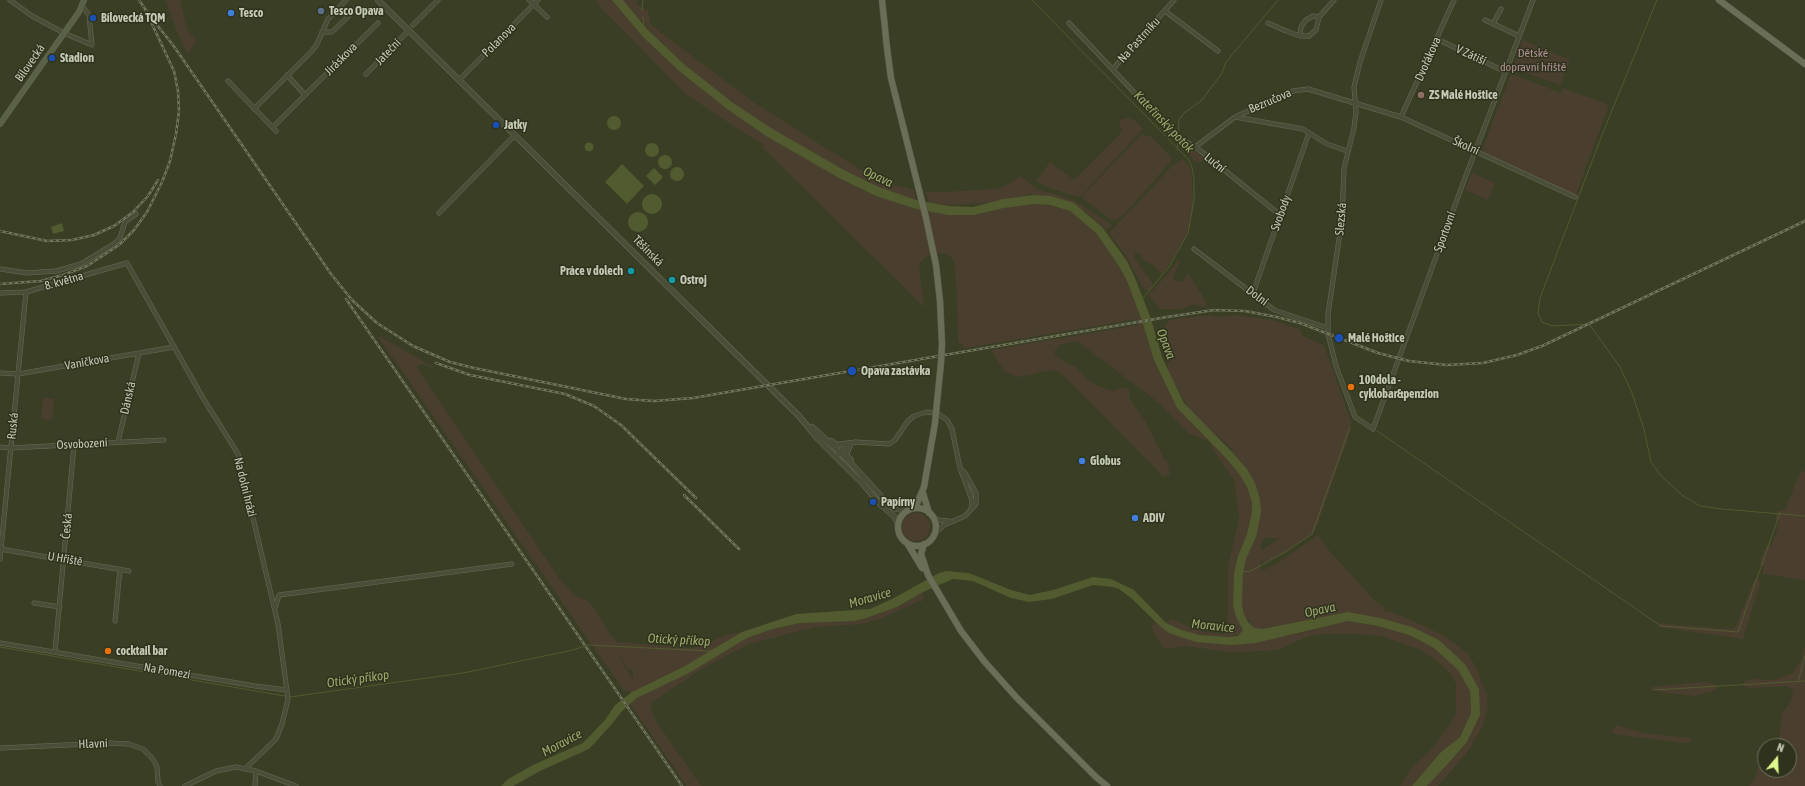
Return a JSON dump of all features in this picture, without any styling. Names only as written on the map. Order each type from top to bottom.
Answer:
[{"type":"main road","name":"Bílovecká","points":[[0,124],[64,33],[82,6],[84,0]]},
{"type":"main road","points":[[882,0],[886,48],[897,100],[926,218],[936,265],[940,301],[942,344],[941,363],[937,402],[923,497],[935,525],[933,535],[924,544],[921,554],[928,575],[938,592],[961,631],[984,661],[1016,697],[1096,777],[1107,786]]},
{"type":"main road","points":[[1719,0],[1805,64]]},
{"type":"main road","points":[[898,524],[902,516],[912,509],[924,487]]},
{"type":"main road","name":"Těšínská","points":[[912,509],[923,510],[930,515]]},
{"type":"main road","name":"Těšínská","points":[[898,524],[900,535],[906,542],[922,570],[928,575]]},
{"type":"main road","points":[[906,542],[915,546],[924,544]]},
{"type":"main road","points":[[1096,777],[1102,786]]},
{"type":"street","points":[[10,0],[32,16],[64,33],[92,45],[89,15],[82,6]]},
{"type":"street","points":[[254,109],[312,51],[328,19],[346,0]]},
{"type":"street","name":"Těšínská","points":[[378,0],[892,508],[899,510],[912,509]]},
{"type":"street","points":[[413,25],[438,0]]},
{"type":"street","points":[[529,0],[547,17]]},
{"type":"street","name":"Polanova","points":[[459,80],[538,0]]},
{"type":"street","name":"Na Pastrníku","points":[[1113,69],[1174,0]]},
{"type":"street","points":[[1268,23],[1300,36],[1309,36],[1316,30],[1319,18],[1334,0]]},
{"type":"street","name":"Slezská","points":[[1373,429],[1355,417],[1336,366],[1328,328],[1328,314],[1342,224],[1343,179],[1347,151],[1354,128],[1356,112],[1354,87],[1360,62],[1381,0]]},
{"type":"street","name":"Dvořákova","points":[[1401,117],[1454,0]]},
{"type":"street","name":"Sportovní","points":[[1373,429],[1533,0]]},
{"type":"street","points":[[1493,24],[1501,9]]},
{"type":"street","name":"Jiráskova","points":[[322,32],[332,32],[355,10]]},
{"type":"street","name":"Na Pastrníku","points":[[1165,11],[1218,51]]},
{"type":"street","points":[[1300,36],[1301,27],[1306,20],[1313,16],[1319,18]]},
{"type":"street","points":[[1485,20],[1520,36]]},
{"type":"street","name":"Jiráskova","points":[[228,81],[274,129],[305,95],[378,22]]},
{"type":"street","name":"Luční","points":[[1069,23],[1172,133],[1195,147],[1280,215]]},
{"type":"street","name":"Jateční","points":[[366,74],[409,30]]},
{"type":"street","name":"V Zátiší","points":[[1436,39],[1506,72]]},
{"type":"street","points":[[287,76],[305,95]]},
{"type":"street","name":"Bezručova","points":[[1195,147],[1235,117],[1293,91],[1308,89],[1355,103]]},
{"type":"street","name":"Školní","points":[[1355,103],[1401,117],[1575,197]]},
{"type":"street","points":[[1235,117],[1303,129],[1327,144],[1347,151]]},
{"type":"street","name":"Svobody","points":[[1253,293],[1309,133]]},
{"type":"street","points":[[439,213],[515,135]]},
{"type":"street","points":[[0,269],[27,273],[56,271],[81,264],[114,244],[120,238],[125,222],[136,214]]},
{"type":"street","name":"Dolní","points":[[1194,249],[1274,310],[1328,328]]},
{"type":"street","name":"8. května","points":[[0,293],[26,292],[127,263]]},
{"type":"street","name":"Na dolni hrázi","points":[[127,263],[203,398],[238,454],[275,608],[287,694]]},
{"type":"street","name":"Ruská","points":[[0,559],[26,292]]},
{"type":"street","name":"Vaníčkova","points":[[0,373],[18,374],[174,347]]},
{"type":"street","name":"Dánská","points":[[118,442],[139,353]]},
{"type":"street","points":[[808,424],[816,428],[834,444],[840,445],[860,442],[889,444],[896,438],[911,418],[922,412],[933,412],[944,417],[952,429],[960,468],[972,500],[971,509],[965,516],[944,525],[933,535]]},
{"type":"street","name":"Těšínská","points":[[799,416],[818,439],[838,454],[880,504],[895,517],[898,524]]},
{"type":"street","name":"Osvobození","points":[[0,447],[10,448],[164,440]]},
{"type":"street","points":[[838,454],[851,443]]},
{"type":"street","points":[[851,443],[848,452],[849,458],[877,489],[879,495]]},
{"type":"street","name":"Česká","points":[[56,652],[74,445]]},
{"type":"street","points":[[930,515],[939,520],[953,520]]},
{"type":"street","name":"U Hřiště","points":[[0,549],[129,571]]},
{"type":"street","points":[[275,608],[279,595],[512,564]]},
{"type":"street","points":[[115,621],[120,569]]},
{"type":"street","points":[[34,603],[60,607]]},
{"type":"street","name":"Na Pomezí","points":[[0,643],[255,686],[287,694]]},
{"type":"street","points":[[246,768],[276,739],[282,724],[287,694]]},
{"type":"street","name":"Hlavní","points":[[0,748],[110,743],[129,744],[142,749],[153,759],[157,767],[159,786]]},
{"type":"street","points":[[185,786],[222,769],[233,767],[256,770],[296,786]]},
{"type":"street","points":[[255,786],[256,770]]},
{"type":"green space","points":[[166,0],[180,0],[187,30],[197,40],[188,54],[177,32]]},
{"type":"green space","points":[[596,0],[612,0],[642,36],[679,71],[727,109],[766,136],[839,178],[876,196],[913,208],[974,215],[1004,208],[1034,204],[1050,205],[1070,211],[1096,233],[1119,266],[1127,281],[1142,321],[1154,360],[1177,408],[1224,456],[1240,475],[1247,487],[1252,502],[1252,512],[1247,534],[1238,556],[1234,573],[1233,605],[1236,617],[1243,630],[1241,634],[1229,637],[1199,635],[1166,623],[1173,619],[1189,627],[1205,632],[1221,634],[1228,630],[1228,566],[1239,519],[1234,480],[1213,450],[1209,441],[1190,434],[1159,403],[1077,341],[1059,345],[1054,352],[1057,357],[1077,368],[1088,380],[1098,386],[1113,391],[1123,387],[1129,389],[1130,398],[1133,404],[1144,419],[1163,457],[1168,463],[1170,474],[1164,477],[1063,375],[1055,370],[1017,377],[1004,371],[991,350],[1138,325],[1137,319],[965,348],[958,341],[957,292],[954,262],[951,257],[942,253],[930,255],[923,259],[919,264],[924,307],[762,147],[765,145],[747,135],[687,95],[602,9]]},
{"type":"green space","points":[[623,0],[638,0],[636,4],[648,11],[651,25],[753,102],[861,170],[895,185],[914,190],[917,201],[884,190],[855,176],[775,131],[738,106],[692,71],[648,29],[646,23],[639,19]]},
{"type":"green space","name":"Dětské dopravní hřiště","points":[[1523,40],[1570,60],[1560,85],[1513,68]]},
{"type":"green space","points":[[1511,74],[1561,93],[1563,88],[1609,105],[1575,197],[1481,153]]},
{"type":"green space","points":[[1128,118],[1134,120],[1143,129],[1081,196],[1078,197],[1049,188],[1036,181],[1050,162],[1074,180],[1120,134],[1122,130],[1119,125],[1120,120]]},
{"type":"green space","points":[[1141,134],[1150,136],[1172,158],[1172,160],[1123,216],[1113,221],[1082,198],[1083,195]]},
{"type":"green space","points":[[1192,149],[1204,157],[1202,162],[1196,162],[1193,160],[1189,152]]},
{"type":"green space","points":[[1182,159],[1189,166],[1192,177],[1193,209],[1189,228],[1167,268],[1161,275],[1154,265],[1144,261],[1139,253],[1135,253],[1134,258],[1152,282],[1151,289],[1145,291],[1126,256],[1109,233],[1173,165]]},
{"type":"green space","points":[[1472,173],[1495,183],[1488,200],[1465,190]]},
{"type":"green space","points":[[1021,176],[1039,190],[1077,202],[1112,225],[1106,231],[1086,212],[1072,204],[1032,196],[1031,193],[1028,193],[1028,195],[985,203],[947,205],[929,203],[926,192],[995,189],[1005,186]]},
{"type":"green space","points":[[1178,260],[1179,262],[1173,279],[1183,282],[1188,273],[1204,298],[1207,308],[1194,304],[1182,309],[1161,309],[1148,295],[1166,276]]},
{"type":"green space","points":[[1210,315],[1217,317],[1237,315],[1272,320],[1300,329],[1302,336],[1324,345],[1351,422],[1349,435],[1317,526],[1312,534],[1284,553],[1265,563],[1261,559],[1261,571],[1276,564],[1318,535],[1326,547],[1377,603],[1384,607],[1385,612],[1388,611],[1402,616],[1445,636],[1468,654],[1477,669],[1487,695],[1488,708],[1481,729],[1469,750],[1438,786],[1427,786],[1467,742],[1480,715],[1465,664],[1380,618],[1283,625],[1254,629],[1244,614],[1242,604],[1243,574],[1246,559],[1256,537],[1255,483],[1247,470],[1230,450],[1234,449],[1205,425],[1188,407],[1169,373],[1165,352],[1166,324],[1169,320]],"holes":[[[1265,538],[1280,538],[1261,551],[1261,545]]]},
{"type":"green space","points":[[377,335],[437,369],[422,364],[418,365],[417,368],[561,581],[575,596],[587,600],[596,611],[611,636],[617,642],[691,648],[702,646],[725,635],[742,632],[683,667],[632,692],[624,691]],"holes":[[[616,651],[628,669],[633,671],[633,680]]]},
{"type":"green space","points":[[43,398],[54,399],[52,420],[41,419]]},
{"type":"green space","points":[[1801,470],[1805,472],[1805,580],[1762,574],[1764,567],[1760,565],[1761,559],[1767,545],[1771,546],[1776,533],[1779,520],[1775,519],[1777,511],[1784,510],[1786,507]]},
{"type":"green space","points":[[916,513],[926,517],[930,527],[926,537],[916,541],[906,537],[902,527],[906,517]]},
{"type":"green space","points":[[1755,578],[1761,580],[1743,639],[1658,627],[1661,622],[1666,624],[1733,629],[1736,626]]},
{"type":"green space","points":[[923,592],[922,602],[919,601],[880,619],[862,624],[816,627],[749,644],[703,668],[652,702],[651,708],[655,720],[701,786],[687,786],[630,704],[637,698],[689,673],[747,638],[773,629],[800,623],[866,618],[897,607]]},
{"type":"green space","points":[[1348,621],[1378,626],[1409,635],[1434,647],[1458,670],[1470,691],[1471,713],[1460,737],[1440,753],[1412,786],[1400,786],[1413,766],[1430,751],[1455,717],[1456,712],[1456,684],[1452,675],[1438,662],[1421,650],[1382,636],[1356,634],[1321,634],[1306,637],[1280,649],[1267,651],[1231,652],[1184,646],[1166,649],[1162,647],[1151,627],[1156,622],[1169,633],[1256,643]]},
{"type":"green space","points":[[1805,645],[1805,786],[1749,786],[1757,772],[1757,778],[1797,778],[1797,738],[1779,738],[1782,713],[1791,702],[1793,691],[1788,686],[1749,688],[1744,687],[1743,683],[1746,680],[1753,679],[1774,680],[1793,673],[1801,661]]},
{"type":"green space","points":[[1704,682],[1714,684],[1718,687],[1711,692],[1694,696],[1651,689],[1652,687]]},
{"type":"green space","points":[[1617,725],[1643,733],[1689,738],[1692,741],[1684,743],[1619,735],[1611,732]]},
{"type":"shaded area","points":[[612,0],[623,0],[648,30],[685,65],[732,102],[771,128],[844,170],[879,187],[916,200],[949,206],[973,207],[1003,199],[1033,195],[1051,196],[1074,203],[1102,227],[1127,261],[1135,278],[1151,319],[1162,357],[1184,403],[1247,469],[1255,483],[1260,500],[1261,512],[1256,537],[1246,559],[1243,574],[1242,604],[1244,614],[1248,622],[1254,628],[1262,629],[1348,612],[1380,618],[1412,627],[1439,640],[1465,664],[1479,689],[1480,715],[1467,742],[1446,766],[1427,786],[1412,786],[1440,753],[1460,737],[1471,713],[1470,691],[1458,670],[1434,648],[1409,635],[1378,626],[1348,621],[1256,643],[1231,645],[1196,642],[1169,633],[1131,598],[1119,589],[1112,587],[1093,585],[1052,599],[1029,602],[1011,598],[973,581],[953,579],[923,592],[897,607],[866,618],[854,621],[800,623],[773,629],[747,638],[689,673],[637,698],[622,711],[589,749],[540,771],[513,786],[501,786],[508,779],[535,764],[583,743],[605,720],[615,705],[632,692],[683,667],[742,632],[796,614],[870,609],[892,599],[939,573],[946,571],[969,573],[1011,590],[1030,595],[1053,590],[1093,577],[1111,579],[1134,590],[1166,623],[1182,630],[1199,635],[1229,637],[1238,636],[1243,630],[1236,617],[1233,605],[1234,573],[1238,556],[1247,534],[1252,512],[1252,502],[1247,487],[1240,475],[1224,456],[1177,408],[1154,360],[1142,321],[1127,281],[1119,266],[1096,233],[1070,211],[1050,205],[1034,204],[1004,208],[974,215],[948,215],[913,208],[876,196],[839,178],[766,136],[727,109],[679,71],[642,36]]},
{"type":"shaded area","points":[[611,116],[617,116],[621,120],[621,126],[617,130],[611,130],[607,126],[607,120]]},
{"type":"shaded area","points":[[587,143],[591,143],[593,147],[591,151],[587,151],[585,149],[585,145]]},
{"type":"shaded area","points":[[649,143],[655,143],[659,147],[659,153],[655,157],[649,157],[645,153],[645,147]]},
{"type":"shaded area","points":[[662,155],[668,155],[672,159],[672,165],[668,169],[662,169],[658,165],[658,159]]},
{"type":"shaded area","points":[[622,164],[644,186],[627,204],[605,182]]},
{"type":"shaded area","points":[[674,167],[680,167],[684,171],[684,177],[680,181],[674,181],[670,177],[670,171]]},
{"type":"shaded area","points":[[654,168],[663,177],[655,185],[646,176]]},
{"type":"shaded area","points":[[652,194],[659,197],[662,204],[659,211],[652,214],[645,211],[642,204],[645,197]]},
{"type":"shaded area","points":[[638,212],[645,215],[648,222],[645,229],[638,232],[631,229],[628,222],[631,215]]},
{"type":"shaded area","points":[[62,223],[64,231],[53,234],[51,227]]},
{"type":"waterway","points":[[642,10],[643,0]]},
{"type":"waterway","name":"Kateřinský potok","points":[[1032,0],[1189,160],[1192,168],[1194,179],[1194,199],[1188,233],[1169,267],[1142,299]]},
{"type":"waterway","points":[[1178,134],[1179,120],[1184,113],[1201,101],[1222,73],[1226,62],[1278,0]]},
{"type":"waterway","points":[[1657,0],[1602,135],[1540,298],[1538,313],[1542,322],[1552,326],[1589,324],[1620,367],[1632,393],[1644,429],[1651,462],[1662,477],[1682,495],[1700,506],[1805,516]]},
{"type":"waterway","points":[[643,17],[644,25]]},
{"type":"waterway","name":"Kateřinský potok","points":[[1177,150],[1178,141]]},
{"type":"waterway","points":[[1242,572],[1251,571],[1287,551],[1312,534],[1350,427]]},
{"type":"waterway","points":[[1377,431],[1661,626],[1738,632],[1780,513]]},
{"type":"waterway","name":"Otický příkop","points":[[290,697],[463,673],[573,650],[588,645],[710,651]]},
{"type":"waterway","name":"Otický příkop","points":[[0,647],[285,696]]},
{"type":"waterway","points":[[1798,682],[1805,656]]},
{"type":"waterway","points":[[1653,690],[1805,681]]},
{"type":"railway","points":[[139,0],[148,13]]},
{"type":"railway","points":[[145,10],[173,45],[331,274],[352,300],[377,323],[413,346],[450,362],[626,399],[654,401],[693,398],[1214,310],[1245,311],[1300,323],[1378,353],[1409,361],[1447,365],[1483,363],[1517,355],[1542,346],[1805,221]]},
{"type":"railway","points":[[0,284],[41,281],[87,266],[119,245],[134,230],[147,212],[162,182],[170,161],[179,111],[178,91],[174,71],[152,24]]},
{"type":"railway","points":[[0,231],[47,241],[72,240],[94,235],[114,226],[133,212],[148,196],[158,180]]},
{"type":"railway","points":[[346,299],[682,786]]},
{"type":"railway","points":[[436,363],[470,375],[565,394],[594,406],[621,425],[696,498]]},
{"type":"railway","points":[[684,495],[739,549]]},
{"type":"place","name":"Tesco Opava","points":[[321,11]]},
{"type":"place","name":"Tesco","points":[[231,13]]},
{"type":"place","name":"Bílovecká TQM","points":[[93,18]]},
{"type":"place","name":"Stadion","points":[[52,58]]},
{"type":"place","name":"ZS Malé Hoštice","points":[[1421,95]]},
{"type":"place","name":"Jatky","points":[[496,125]]},
{"type":"place","name":"Práce v dolech","points":[[631,271]]},
{"type":"place","name":"Ostroj","points":[[672,280]]},
{"type":"place","name":"Malé Hoštice","points":[[1339,338]]},
{"type":"place","name":"Opava zastávka","points":[[852,371]]},
{"type":"place","name":"100dola - cyklobar&penzion","points":[[1351,387]]},
{"type":"place","name":"Globus","points":[[1082,461]]},
{"type":"place","name":"Papírny","points":[[873,502]]},
{"type":"place","name":"ADIV","points":[[1135,518]]},
{"type":"place","name":"cocktail bar","points":[[108,651]]},
{"type":"water label","name":"Opava","points":[[878,177]]},
{"type":"water label","name":"Opava","points":[[1166,344]]},
{"type":"water label","name":"Moravice","points":[[870,598]]},
{"type":"water label","name":"Opava","points":[[1320,610]]},
{"type":"water label","name":"Moravice","points":[[1213,626]]},
{"type":"water label","name":"Moravice","points":[[562,743]]}]
